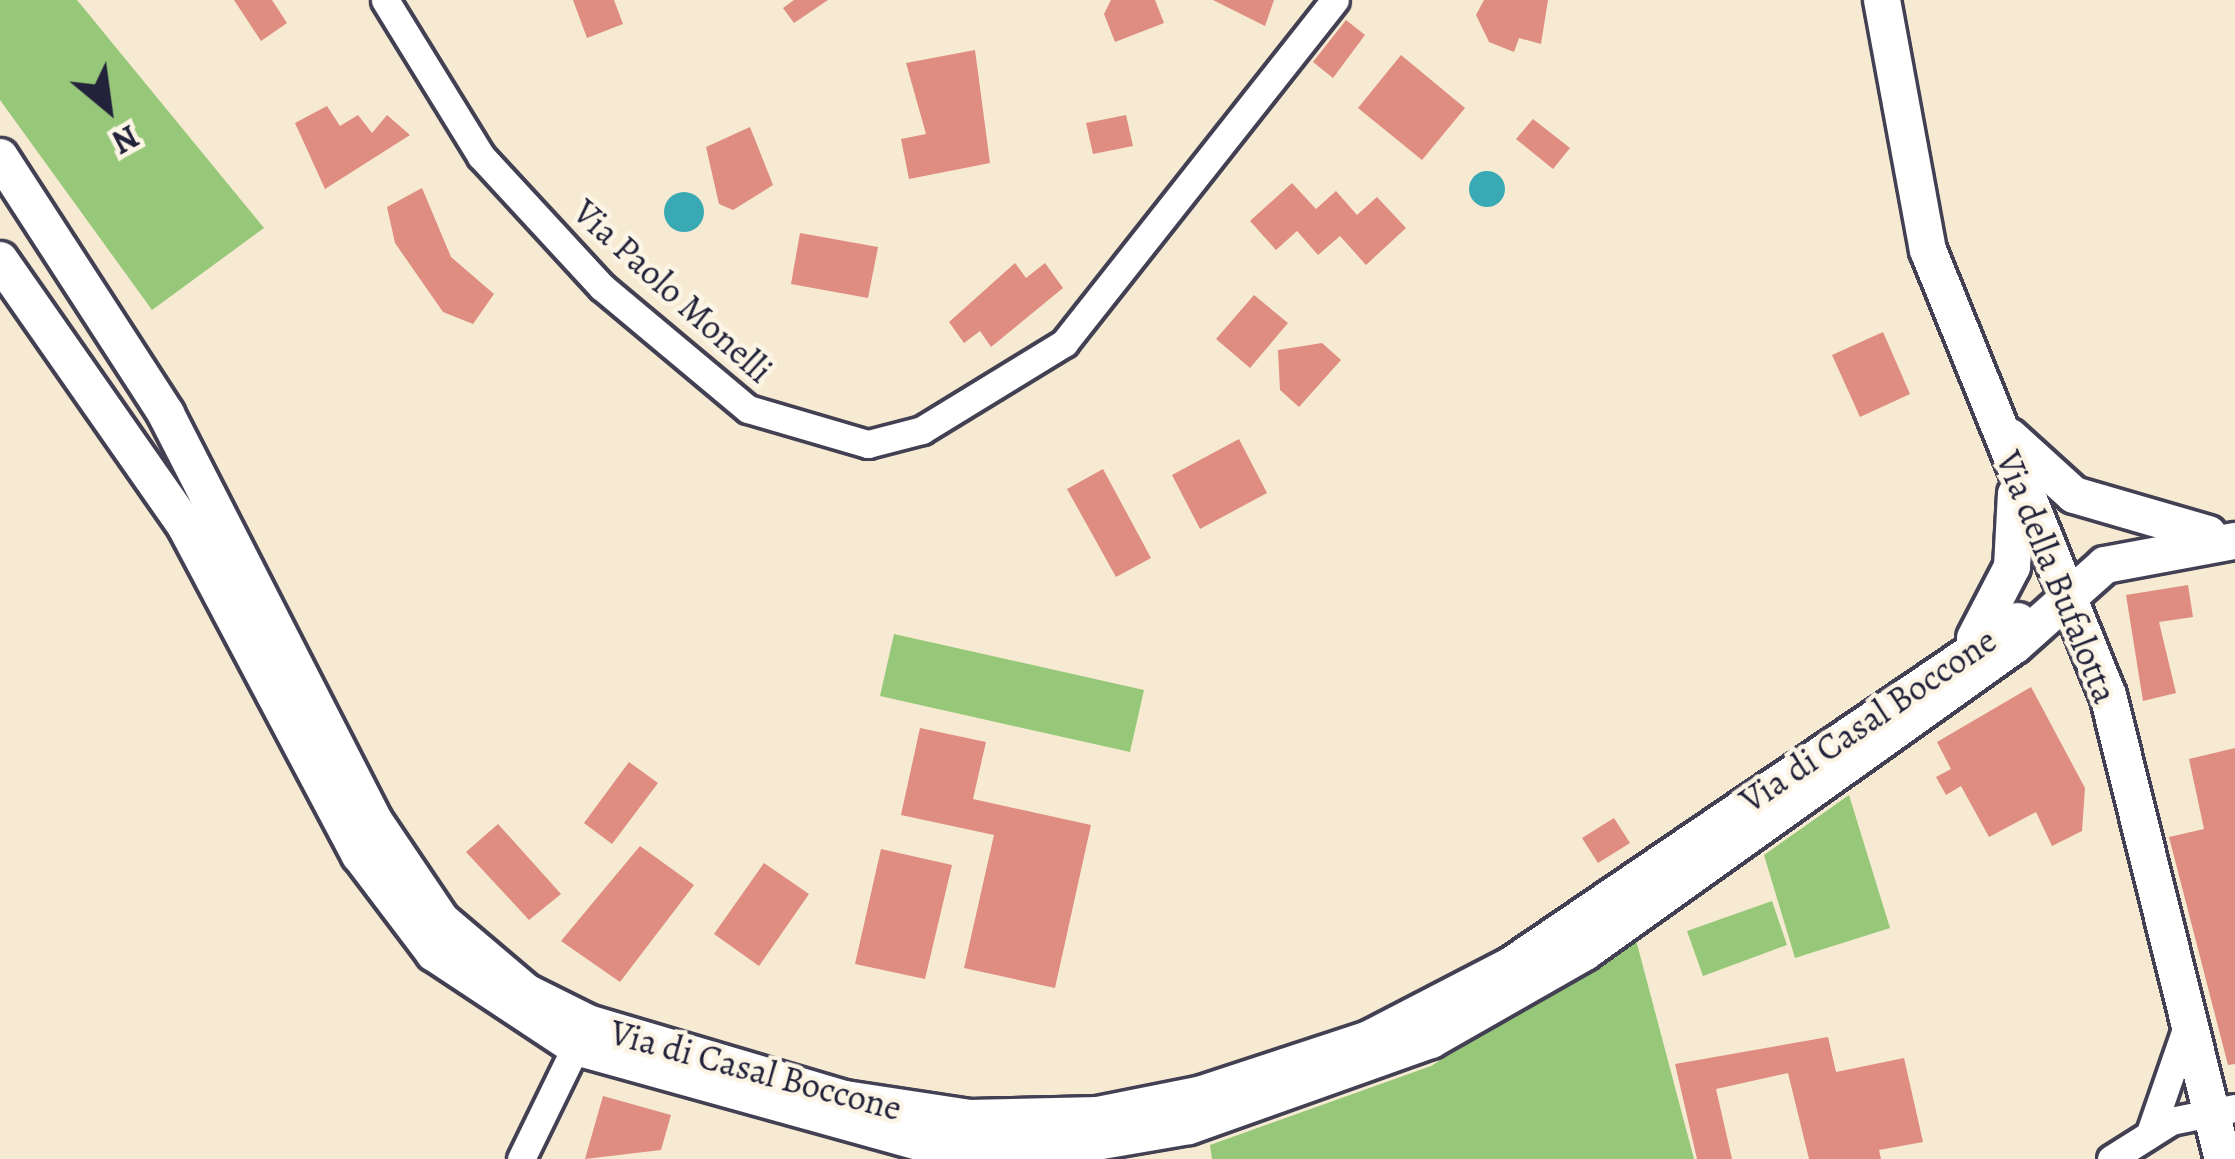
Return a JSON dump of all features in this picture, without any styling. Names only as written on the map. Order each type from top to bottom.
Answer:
[{"type":"street","name":"Via Paolo Monelli","points":[[385,0],[481,156],[602,287],[731,398],[850,444],[922,430],[1064,343],[1335,0]]},
{"type":"street","name":"Via della Bufalotta","points":[[1882,0],[1916,208],[1991,418],[2108,695],[2186,1029],[2222,1112],[2223,1159]]},
{"type":"street","name":"Via di Casal Boccone","points":[[0,157],[166,414],[412,884],[491,967],[582,1035],[922,1114],[1069,1118],[1202,1094],[1369,1039],[1483,982],[1968,646],[2069,595]]},
{"type":"street","name":"Via di Casal Boccone","points":[[0,260],[186,527],[393,905],[480,992],[582,1035],[932,1146],[1095,1143],[1252,1108],[1390,1058],[1556,971],[2015,645],[2069,595]]},
{"type":"street","points":[[1991,418],[2074,495],[2235,541]]},
{"type":"street","points":[[1968,646],[2012,566],[2015,472]]},
{"type":"street","points":[[2069,595],[2128,554],[2235,541]]},
{"type":"street","points":[[2151,1130],[2186,1029]]},
{"type":"street","points":[[521,1159],[582,1035]]},
{"type":"street","points":[[2111,1159],[2151,1130],[2222,1112]]},
{"type":"green space","points":[[0,0],[77,0],[264,228],[152,310],[0,100]]},
{"type":"green space","points":[[894,634],[1144,690],[1130,752],[880,696]]},
{"type":"green space","points":[[1849,795],[1890,928],[1795,958],[1764,855]]},
{"type":"green space","points":[[1772,901],[1787,945],[1703,976],[1687,931]]},
{"type":"green space","points":[[1636,940],[1694,1159],[1212,1159],[1210,1145],[1431,1066]]},
{"type":"water","points":[[1487,171],[1500,176],[1505,189],[1500,202],[1487,207],[1474,202],[1469,189],[1474,176]]},
{"type":"water","points":[[684,192],[698,198],[704,212],[698,226],[684,232],[670,226],[664,212],[670,198]]},
{"type":"building","points":[[234,0],[272,0],[287,23],[261,41]]},
{"type":"building","points":[[573,0],[614,0],[623,24],[587,38]]},
{"type":"building","points":[[794,0],[828,0],[794,23],[783,8]]},
{"type":"building","points":[[1111,0],[1155,0],[1164,23],[1115,42],[1104,14]]},
{"type":"building","points":[[1213,0],[1274,0],[1265,26]]},
{"type":"building","points":[[1484,0],[1548,0],[1541,44],[1519,38],[1514,52],[1489,42],[1476,15]]},
{"type":"building","points":[[1346,20],[1365,35],[1333,78],[1313,62]]},
{"type":"building","points":[[975,50],[990,163],[909,179],[901,139],[926,134],[906,63]]},
{"type":"building","points":[[1401,55],[1465,108],[1422,160],[1358,108]]},
{"type":"building","points":[[327,106],[340,126],[358,115],[372,133],[387,115],[410,135],[325,189],[295,123]]},
{"type":"building","points":[[1126,115],[1133,146],[1093,154],[1086,123]]},
{"type":"building","points":[[1533,119],[1570,148],[1553,169],[1516,139]]},
{"type":"building","points":[[750,127],[773,185],[733,210],[719,204],[706,147]]},
{"type":"building","points":[[1292,183],[1316,209],[1336,191],[1357,215],[1377,197],[1406,228],[1366,265],[1340,236],[1318,255],[1297,231],[1276,250],[1250,221]]},
{"type":"building","points":[[422,188],[451,257],[494,294],[473,324],[443,312],[395,243],[387,207]]},
{"type":"building","points":[[800,233],[878,247],[868,298],[791,284]]},
{"type":"building","points":[[1015,263],[1026,278],[1045,263],[1063,288],[991,347],[980,331],[964,343],[949,322]]},
{"type":"building","points":[[1254,295],[1288,323],[1250,368],[1216,339]]},
{"type":"building","points":[[1883,332],[1910,394],[1860,417],[1832,355]]},
{"type":"building","points":[[1322,343],[1341,360],[1299,407],[1280,390],[1278,350]]},
{"type":"building","points":[[1239,439],[1267,493],[1200,529],[1172,475]]},
{"type":"building","points":[[1103,469],[1151,558],[1116,577],[1067,489]]},
{"type":"building","points":[[2188,585],[2193,617],[2159,622],[2176,693],[2143,701],[2126,595]]},
{"type":"building","points":[[2031,687],[2085,788],[2082,831],[2052,846],[2036,812],[1989,837],[1961,786],[1946,795],[1936,777],[1951,769],[1937,742]]},
{"type":"building","points":[[920,728],[986,742],[973,799],[1091,825],[1055,988],[964,968],[994,835],[901,815]]},
{"type":"building","points":[[2235,748],[2235,1064],[2228,1065],[2169,837],[2204,829],[2189,759]]},
{"type":"building","points":[[629,762],[658,783],[612,844],[584,823]]},
{"type":"building","points":[[1614,818],[1630,843],[1598,863],[1582,838]]},
{"type":"building","points":[[498,824],[561,894],[529,920],[466,852]]},
{"type":"building","points":[[640,846],[694,885],[620,982],[561,941]]},
{"type":"building","points":[[881,849],[952,865],[925,979],[855,964]]},
{"type":"building","points":[[764,863],[809,894],[759,966],[714,934]]},
{"type":"building","points":[[1828,1037],[1836,1072],[1904,1058],[1923,1142],[1879,1150],[1881,1159],[1809,1159],[1788,1073],[1716,1089],[1732,1159],[1697,1159],[1675,1064]]},
{"type":"building","points":[[603,1096],[671,1115],[661,1150],[585,1159]]}]
